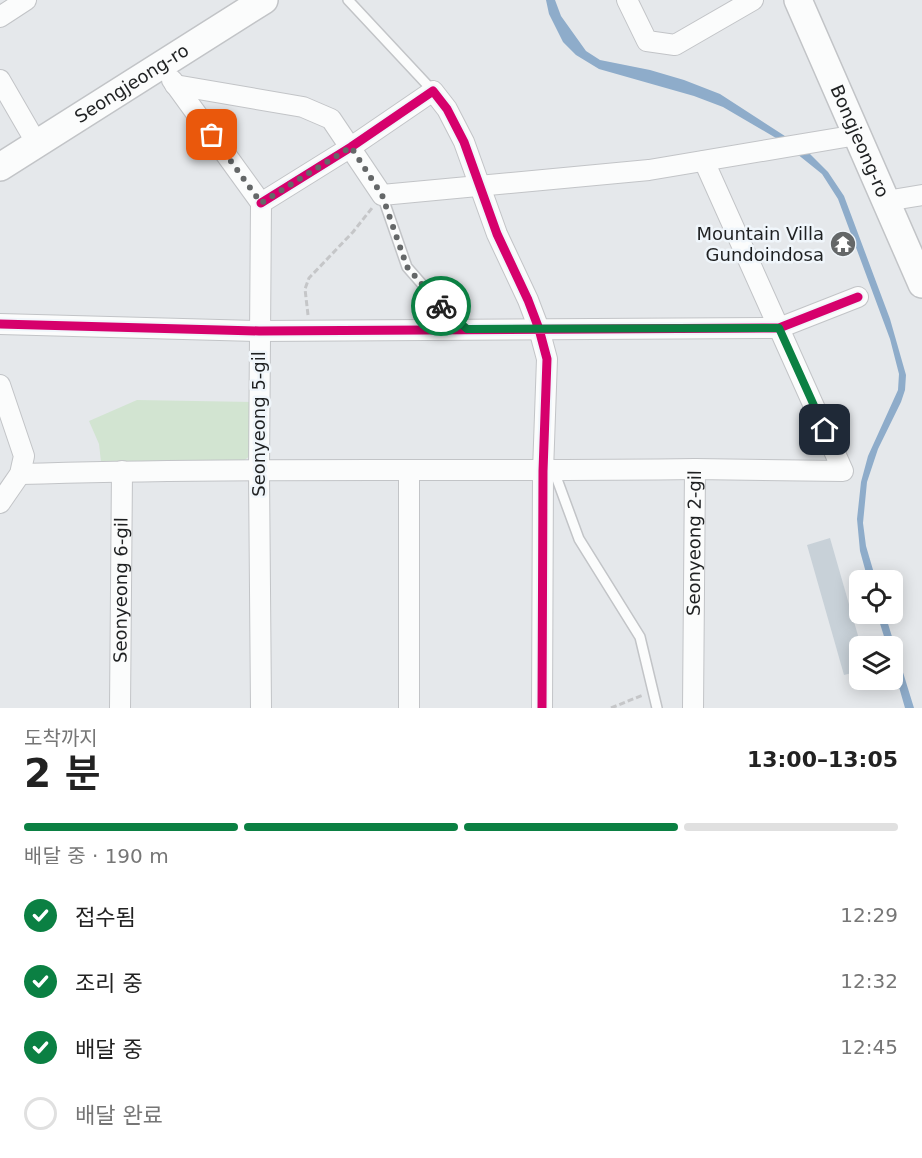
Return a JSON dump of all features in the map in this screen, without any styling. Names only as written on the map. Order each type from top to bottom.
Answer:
[{"type":"street","points":[[0,17],[26,0]]},
{"type":"street","name":"Seongjeong-ro","points":[[0,167],[37,144],[168,75],[264,0]]},
{"type":"street","points":[[627,0],[646,41],[675,45],[753,0]]},
{"type":"street","name":"Bongjeong-ro","points":[[798,0],[922,284]]},
{"type":"street","points":[[168,75],[303,106],[331,119],[382,195],[649,170],[857,135]]},
{"type":"street","points":[[168,75],[261,203],[351,147],[433,91],[447,109],[464,142],[497,234],[528,300],[547,359],[549,471],[542,708]]},
{"type":"street","points":[[0,80],[37,144]]},
{"type":"street","name":"Seonyeong 2-gil","points":[[693,708],[695,469],[843,471],[704,161]]},
{"type":"street","points":[[886,201],[922,195]]},
{"type":"street","name":"Seonyeong 5-gil","points":[[261,203],[259,471],[261,708]]},
{"type":"street","points":[[0,324],[260,331],[779,328],[858,297]]},
{"type":"street","points":[[0,384],[24,456],[20,474],[0,503]]},
{"type":"street","points":[[20,474],[122,471],[695,469]]},
{"type":"street","name":"Seonyeong 6-gil","points":[[120,708],[122,471]]},
{"type":"street","points":[[408,471],[409,708]]},
{"type":"lane","points":[[348,0],[433,91]]},
{"type":"lane","points":[[382,195],[407,267],[442,307],[467,329]]},
{"type":"lane","points":[[549,471],[579,539],[640,637],[657,708]]},
{"type":"path","points":[[310,330],[305,289],[309,278],[353,232],[382,195]]},
{"type":"path","points":[[611,708],[654,691]]},
{"type":"green space","points":[[137,400],[253,402],[251,455],[242,462],[101,462],[99,444],[89,421]]},
{"type":"water","points":[[546,0],[555,0],[561,16],[586,51],[600,60],[650,70],[720,94],[805,149],[828,172],[844,196],[890,319],[906,375],[901,402],[878,449],[867,482],[863,523],[866,546],[873,570],[865,570],[860,551],[857,519],[861,482],[868,456],[898,390],[899,374],[890,339],[838,199],[822,174],[781,141],[723,107],[694,96],[599,69],[576,55],[563,42],[549,14]]},
{"type":"water","points":[[880,624],[888,624],[892,636],[884,636]]},
{"type":"water","points":[[903,672],[914,708],[905,708],[900,690],[903,690]]},
{"type":"building","points":[[830,538],[849,604],[849,624],[855,624],[858,636],[849,636],[849,674],[844,675],[807,545]]},
{"type":"cycle path","points":[[261,203],[351,147],[433,91],[447,109],[464,142],[497,234],[528,300],[547,359],[543,471],[542,708]]},
{"type":"cycle path","points":[[0,324],[259,331],[779,328],[858,297]]},
{"type":"way so far","points":[[212,135],[261,203],[351,147],[382,195],[407,267],[441,306]]},
{"type":"place","name":"Mountain Villa Gundoindosa","points":[[843,244]]},
{"type":"route","points":[[441,306],[467,329],[779,328],[825,430]]}]
